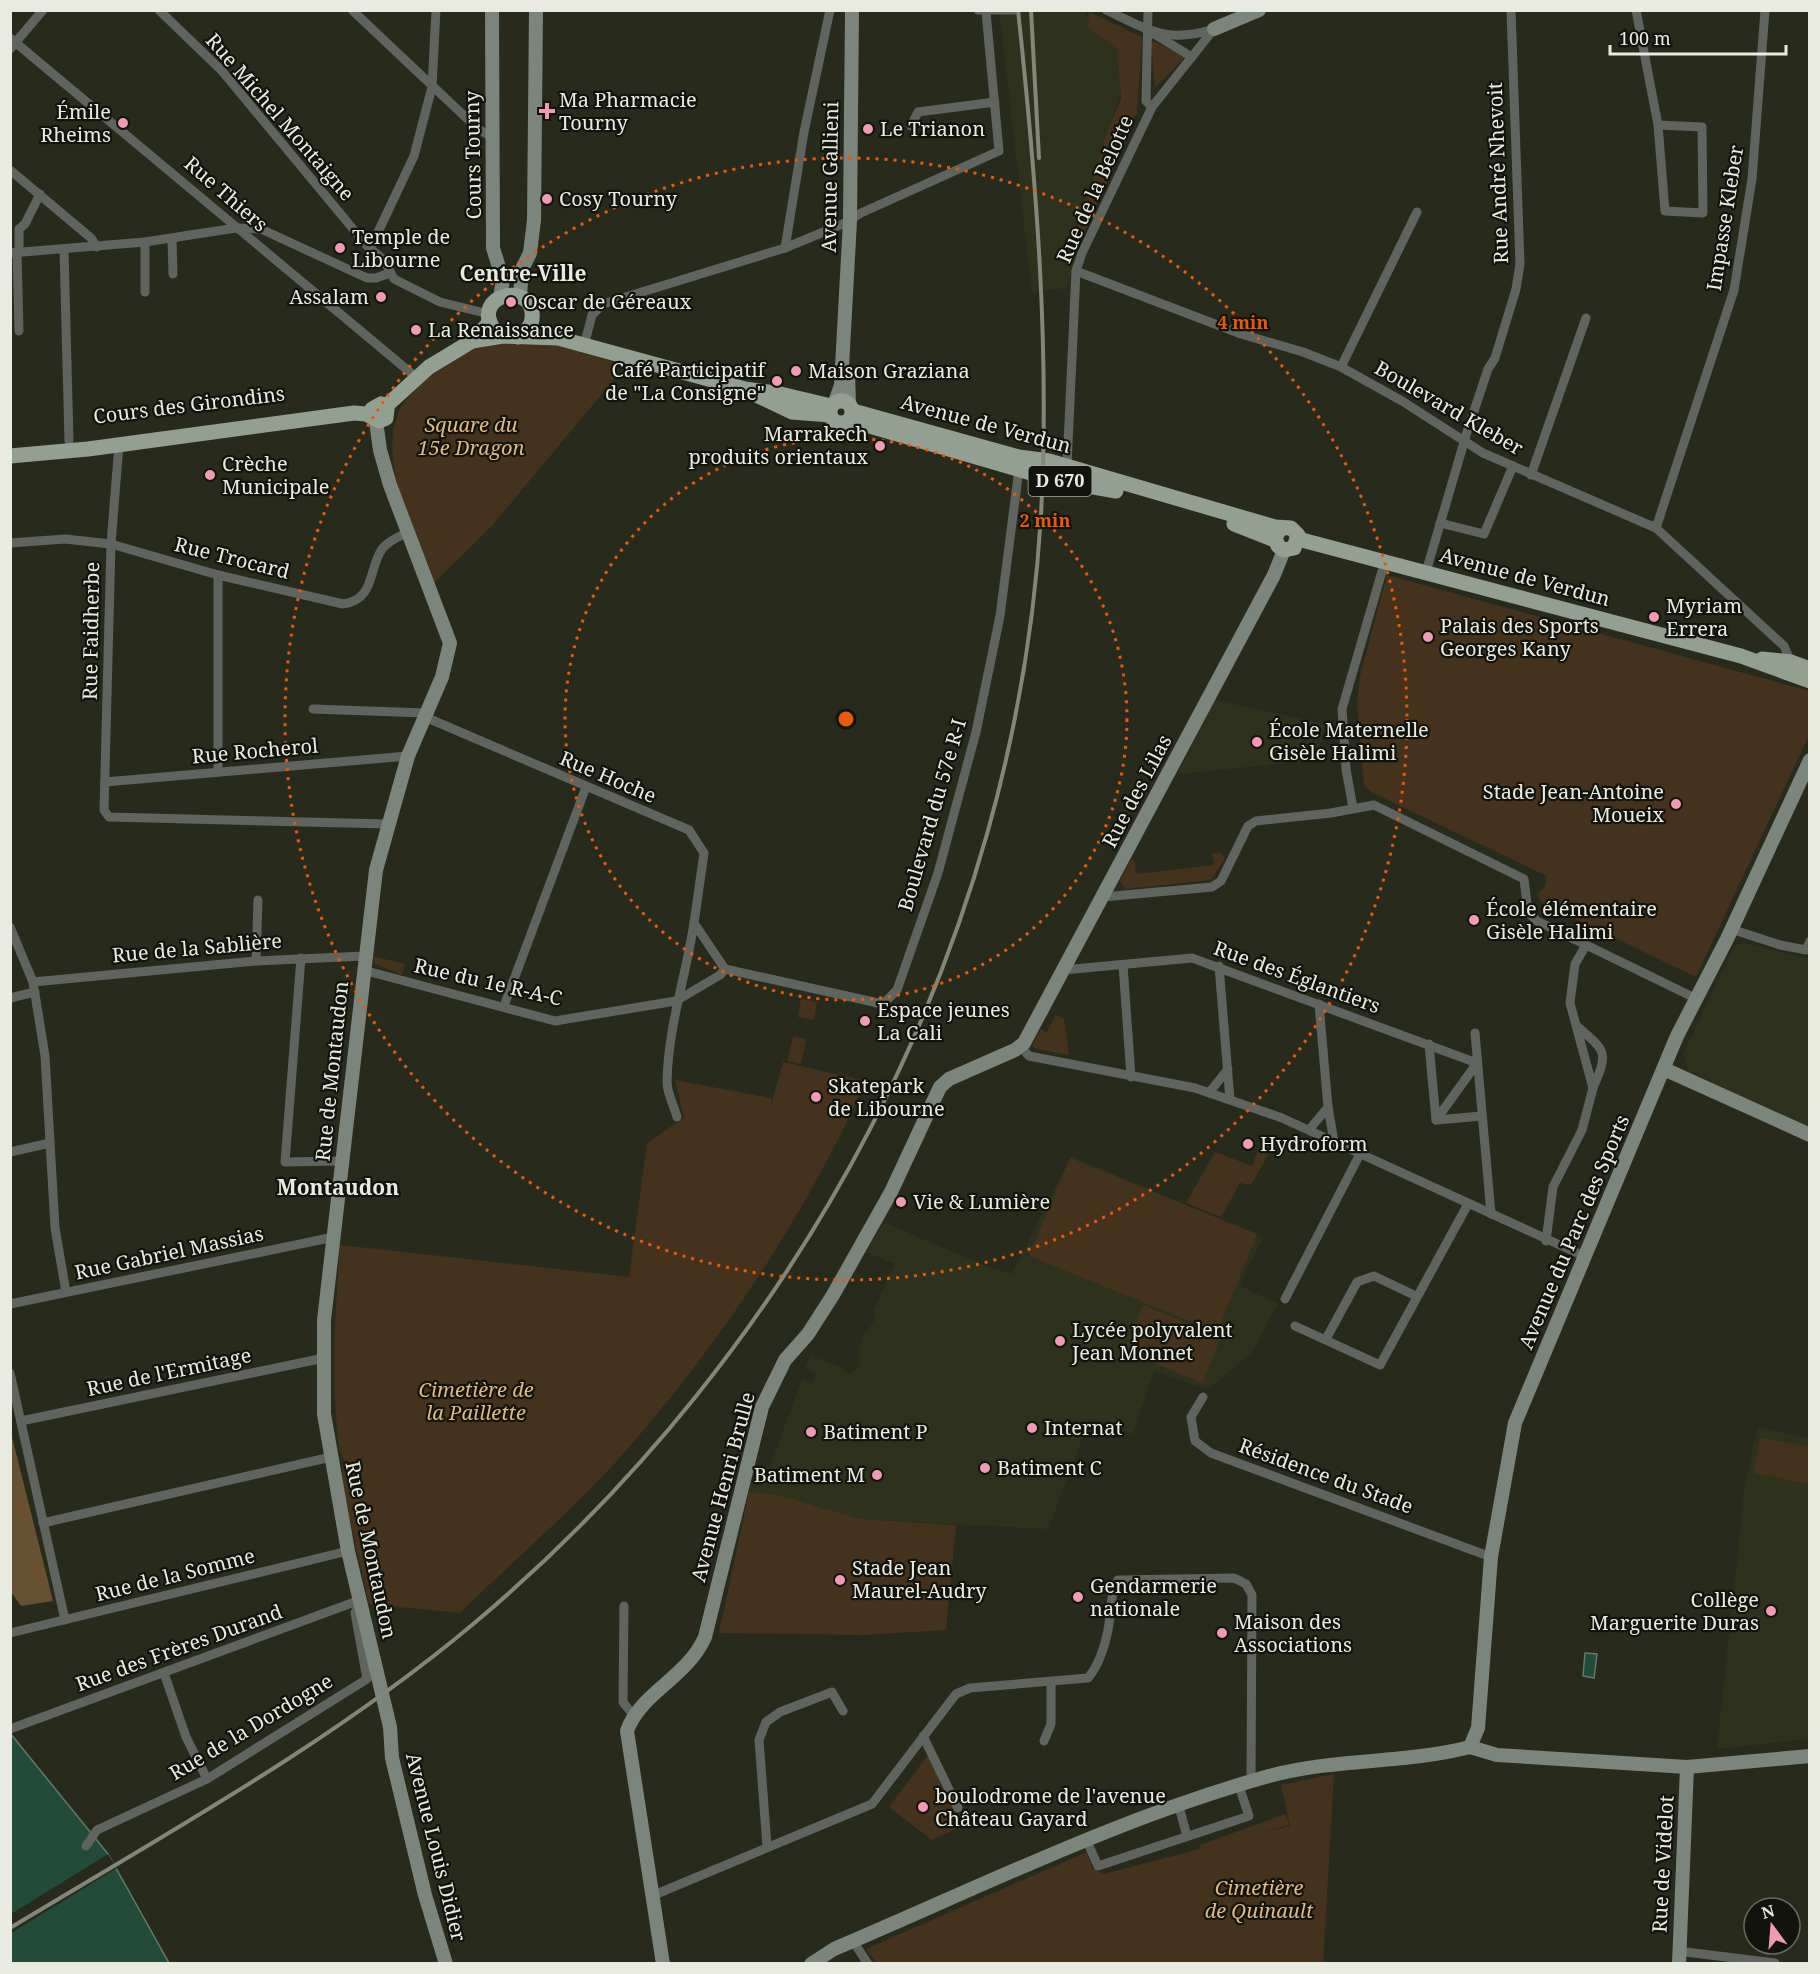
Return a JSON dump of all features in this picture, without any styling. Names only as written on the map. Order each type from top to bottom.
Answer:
[{"type":"main road","points":[[378,414],[437,361],[472,341],[490,318],[493,303],[500,297],[507,294],[520,296],[529,304],[532,318],[526,331],[510,336],[472,341]]},
{"type":"main road","points":[[490,318],[495,331],[510,336]]},
{"type":"main road","name":"D 670","points":[[532,318],[558,339]]},
{"type":"main road","name":"D 670","points":[[510,336],[558,339],[584,346]]},
{"type":"main road","name":"Avenue de Verdun","points":[[584,346],[744,389],[792,412],[841,410],[1019,457],[1067,466],[1280,539],[1293,548],[1298,539],[1741,656],[1809,671]]},
{"type":"main road","name":"Cours des Girondins","points":[[10,449],[340,408],[378,414]]},
{"type":"main road","name":"Avenue de Verdun","points":[[841,410],[1055,480],[1154,500],[1280,539]]},
{"type":"main road","name":"Cours des Girondins","points":[[10,456],[354,413],[378,414]]},
{"type":"main road","name":"Avenue de Verdun","points":[[1741,656],[1791,662],[1809,671]]},
{"type":"street","points":[[12,43],[43,10]]},
{"type":"street","name":"Rue Michel Montaigne","points":[[159,10],[222,71],[370,249],[384,260],[394,279],[440,302],[490,318]]},
{"type":"street","points":[[352,10],[477,128],[493,138]]},
{"type":"street","points":[[370,249],[414,156],[432,87],[436,10]]},
{"type":"street","name":"Cours Tourny","points":[[492,10],[493,248],[503,280],[500,297]]},
{"type":"street","points":[[520,296],[522,270],[530,253],[534,220],[536,10]]},
{"type":"street","points":[[785,248],[804,132],[830,10]]},
{"type":"street","name":"Avenue Gallieni","points":[[841,410],[850,221],[852,10]]},
{"type":"street","points":[[584,346],[592,315],[603,304],[785,248],[850,221],[861,213],[999,151],[982,11],[1014,10]]},
{"type":"street","points":[[1106,10],[1147,29],[1162,34],[1185,37],[1214,29],[1259,10]]},
{"type":"street","name":"Rue de la Belotte","points":[[1148,10],[1146,101],[1152,107]]},
{"type":"street","name":"Rue André Nhevoit","points":[[1426,572],[1464,441],[1488,369],[1495,358],[1516,289],[1520,264],[1511,10]]},
{"type":"street","points":[[1636,10],[1658,125],[1665,211],[1703,213],[1702,127],[1658,125]]},
{"type":"street","name":"Impasse Kleber","points":[[1656,528],[1734,290],[1752,179],[1765,10]]},
{"type":"street","points":[[1147,29],[1192,57]]},
{"type":"street","name":"Rue de la Belotte","points":[[1067,466],[1076,271],[1082,253],[1145,118],[1214,29]]},
{"type":"street","name":"Rue Thiers","points":[[12,43],[417,378]]},
{"type":"street","points":[[911,126],[918,112],[994,102]]},
{"type":"street","points":[[10,170],[91,238],[97,247]]},
{"type":"street","points":[[19,331],[16,253],[19,229],[25,224],[40,195]]},
{"type":"street","points":[[1341,367],[1417,212]]},
{"type":"street","points":[[16,253],[146,242],[237,228],[266,232],[367,278],[384,277],[390,273]]},
{"type":"street","points":[[258,246],[258,240],[266,232]]},
{"type":"street","points":[[172,238],[173,274]]},
{"type":"street","points":[[145,292],[146,242]]},
{"type":"street","points":[[64,250],[69,441]]},
{"type":"street","name":"Boulevard Kleber","points":[[1076,271],[1241,334],[1303,352],[1341,367],[1402,401],[1464,441],[1532,475],[1656,528],[1785,646],[1791,662]]},
{"type":"street","points":[[1532,475],[1586,318]]},
{"type":"street","name":"Rue de Montaudon","points":[[378,414],[380,450],[390,485],[406,533],[450,643],[442,677],[408,756],[376,870],[363,963],[324,1320],[324,1414],[348,1551],[360,1600],[372,1679],[385,1704]]},
{"type":"street","name":"Rue Faidherbe","points":[[119,444],[111,544],[104,810],[109,817],[388,825]]},
{"type":"street","points":[[1440,523],[1484,534],[1513,466]]},
{"type":"street","name":"Boulevard du 57e R-I","points":[[725,969],[878,1003],[886,1001],[897,990],[938,873],[976,732],[1000,615],[1019,469]]},
{"type":"street","name":"Rue Trocard","points":[[10,543],[65,539],[111,544],[218,574],[343,604],[351,603],[365,594],[383,549],[406,533]]},
{"type":"street","name":"Rue des Lilas","points":[[1020,1047],[1274,575],[1280,539]]},
{"type":"street","points":[[1353,808],[1346,769],[1342,709],[1385,561]]},
{"type":"street","points":[[218,574],[218,772]]},
{"type":"street","points":[[313,709],[426,715]]},
{"type":"street","name":"Rue Hoche","points":[[426,715],[586,787],[689,830],[704,854],[687,969],[676,1000],[667,1084],[677,1117]]},
{"type":"street","name":"Rue Rocherol","points":[[105,782],[408,756]]},
{"type":"street","name":"Avenue du Parc des Sports","points":[[1470,1747],[1478,1728],[1491,1557],[1515,1423],[1695,998],[1731,929],[1809,760]]},
{"type":"street","points":[[504,1006],[586,787]]},
{"type":"street","points":[[1102,897],[1212,887],[1221,881],[1248,826],[1256,821],[1374,805],[1524,879],[1528,912],[1537,921],[1695,998]]},
{"type":"street","points":[[256,961],[258,900]]},
{"type":"street","points":[[694,923],[725,969]]},
{"type":"street","points":[[10,927],[13,940],[33,982],[45,1056],[56,1228],[66,1292]]},
{"type":"street","points":[[1731,929],[1780,945],[1806,950],[1809,941]]},
{"type":"street","points":[[1586,945],[1575,964],[1570,1003],[1593,1088]]},
{"type":"street","points":[[301,958],[285,1162],[341,1161]]},
{"type":"street","name":"Rue de la Sablière","points":[[33,982],[301,958],[363,963]]},
{"type":"street","name":"Rue des Églantiers","points":[[1063,970],[1192,958],[1478,1063]]},
{"type":"street","name":"Rue du 1e R-A-C","points":[[363,963],[555,1021],[676,1000],[720,975],[725,969]]},
{"type":"street","points":[[1123,964],[1131,1077]]},
{"type":"street","points":[[1219,966],[1230,1100]]},
{"type":"street","points":[[10,998],[35,992]]},
{"type":"street","points":[[1319,1004],[1328,1107],[1334,1142]]},
{"type":"street","points":[[1546,1241],[1553,1187],[1582,1130],[1593,1088],[1602,1070],[1603,1054],[1593,1038],[1575,1025]]},
{"type":"street","points":[[1475,1033],[1491,1214]]},
{"type":"street","points":[[1429,1044],[1436,1120]]},
{"type":"street","points":[[1020,1047],[1029,1056],[1209,1093],[1230,1100],[1309,1130],[1546,1241],[1584,1256]]},
{"type":"street","name":"Avenue Henri Brulle","points":[[633,1715],[690,1664],[699,1651],[705,1637],[762,1407],[768,1392],[784,1360],[808,1334],[833,1295],[891,1192],[940,1087],[949,1079],[1020,1047]]},
{"type":"street","points":[[1436,1120],[1478,1063]]},
{"type":"street","points":[[1209,1093],[1228,1069]]},
{"type":"street","points":[[1664,1069],[1809,1135]]},
{"type":"street","points":[[1309,1130],[1328,1107]]},
{"type":"street","points":[[1436,1120],[1482,1116]]},
{"type":"street","points":[[10,1152],[50,1143]]},
{"type":"street","points":[[1285,1299],[1360,1154]]},
{"type":"street","points":[[1294,1326],[1380,1365],[1468,1204]]},
{"type":"street","name":"Rue Gabriel Massias","points":[[10,1304],[334,1237]]},
{"type":"street","points":[[1326,1340],[1357,1282],[1374,1276],[1416,1296]]},
{"type":"street","name":"Rue de l'Ermitage","points":[[21,1421],[324,1358]]},
{"type":"street","points":[[10,1373],[64,1620]]},
{"type":"street","name":"Résidence du Stade","points":[[1203,1397],[1191,1417],[1195,1441],[1211,1454],[1491,1557]]},
{"type":"street","points":[[43,1523],[331,1457]]},
{"type":"street","name":"Rue de la Somme","points":[[10,1633],[348,1551]]},
{"type":"street","points":[[654,1894],[872,1804],[956,1694],[970,1688],[1088,1678],[1097,1668],[1110,1619],[1113,1588],[1118,1580],[1234,1578],[1246,1584],[1252,1595],[1245,1784],[1249,1816],[1098,1866],[1086,1839]]},
{"type":"street","name":"Rue des Frères Durand","points":[[10,1729],[360,1600]]},
{"type":"street","points":[[624,1606],[623,1702],[633,1715],[627,1731],[629,1751],[654,1894],[663,1964]]},
{"type":"street","points":[[164,1673],[186,1737],[207,1779]]},
{"type":"street","name":"Rue de la Dordogne","points":[[86,1846],[97,1830],[207,1779],[372,1679]]},
{"type":"street","points":[[1044,1741],[1051,1724],[1050,1682]]},
{"type":"street","points":[[767,1846],[759,1740],[766,1722],[780,1712],[832,1692],[843,1711]]},
{"type":"street","name":"Avenue Louis Didier","points":[[385,1704],[392,1758],[425,1895],[446,1964]]},
{"type":"street","points":[[923,1736],[958,1808]]},
{"type":"street","points":[[811,1964],[853,1941],[1086,1839],[1245,1784],[1326,1765],[1445,1753],[1470,1747],[1497,1755],[1687,1767],[1809,1756]]},
{"type":"street","name":"Rue de Videlot","points":[[1678,1957],[1687,1767]]},
{"type":"street","points":[[1179,1807],[1188,1836]]},
{"type":"street","points":[[853,1941],[868,1964]]},
{"type":"street","points":[[1678,1957],[1775,1963]]},
{"type":"shaded area","points":[[999,11],[1086,11],[1087,18],[1119,47],[1120,94],[1067,288],[1032,292]]},
{"type":"shaded area","name":"École Maternelle Gisèle Halimi","points":[[1215,700],[1325,724],[1316,760],[1178,774]]},
{"type":"shaded area","points":[[1744,943],[1809,959],[1809,1133],[1688,1070],[1683,1054],[1734,946]]},
{"type":"shaded area","name":"Lycée polyvalent Jean Monnet","points":[[1071,1156],[1263,1238],[1239,1286],[1278,1303],[1252,1353],[1208,1389],[1154,1371],[1133,1434],[1090,1418],[1048,1529],[860,1519],[782,1496],[749,1492],[756,1466],[769,1469],[802,1380],[813,1382],[816,1373],[805,1369],[811,1356],[838,1366],[849,1374],[860,1366],[859,1348],[864,1334],[875,1320],[873,1311],[895,1264],[867,1252],[883,1222],[991,1268],[1012,1274]]},
{"type":"shaded area","name":"Collège Marguerite Duras","points":[[1758,1427],[1809,1438],[1809,1739],[1717,1749],[1745,1484]]},
{"type":"shaded area","points":[[10,1433],[53,1601],[21,1606],[11,1592]]},
{"type":"shaded area","points":[[1585,1653],[1597,1654],[1594,1678],[1583,1676]]},
{"type":"shaded area","points":[[10,1733],[108,1854],[169,1963],[11,1963]]},
{"type":"green space","points":[[1089,12],[1142,37],[1137,112],[1086,229],[1077,233],[1106,136],[1121,99],[1117,49],[1088,27]]},
{"type":"green space","points":[[1151,40],[1185,57],[1155,88]]},
{"type":"green space","name":"Square du 15e Dragon","points":[[492,342],[543,342],[613,361],[612,371],[616,372],[616,377],[491,527],[434,583],[401,498],[395,475],[393,432],[404,402],[424,382],[458,357]]},
{"type":"green space","points":[[1387,575],[1809,691],[1809,735],[1696,977],[1542,903],[1537,894],[1545,887],[1547,876],[1373,793],[1364,786],[1357,704],[1360,676]]},
{"type":"green space","points":[[1220,852],[1225,858],[1211,880],[1125,889],[1120,881],[1130,861],[1134,859],[1136,874],[1214,865],[1212,854]]},
{"type":"green space","points":[[372,956],[405,964],[402,975],[375,964]]},
{"type":"green space","points":[[801,999],[817,1002],[814,1020],[798,1017]]},
{"type":"green space","points":[[1056,1015],[1064,1019],[1069,1055],[1036,1049],[1032,1045],[1041,1029],[1047,1032]]},
{"type":"green space","points":[[793,1036],[806,1039],[801,1064],[787,1061]]},
{"type":"green space","name":"Cimetière de la Paillette","points":[[783,1062],[866,1081],[842,1132],[786,1233],[722,1330],[687,1376],[596,1483],[460,1613],[369,1604],[348,1512],[342,1473],[344,1459],[340,1453],[337,1427],[334,1349],[340,1245],[629,1277],[647,1143],[684,1118],[675,1080],[771,1098],[771,1105]]},
{"type":"green space","points":[[1262,1141],[1274,1144],[1251,1185],[1240,1183],[1221,1217],[1186,1203],[1215,1152],[1252,1166]]},
{"type":"green space","points":[[1070,1158],[1257,1234],[1217,1332],[1029,1256]]},
{"type":"green space","points":[[1143,1305],[1221,1337],[1202,1383],[1124,1351]]},
{"type":"green space","points":[[1760,1438],[1809,1447],[1809,1484],[1754,1473]]},
{"type":"green space","name":"Stade Jean Maurel-Audry","points":[[749,1492],[782,1496],[860,1519],[956,1525],[946,1630],[863,1635],[719,1633]]},
{"type":"green space","points":[[928,1755],[957,1815],[966,1811],[969,1823],[932,1840],[889,1807]]},
{"type":"green space","name":"Cimetière de Quinault","points":[[1334,1774],[1323,1963],[877,1964],[866,1949],[1087,1852],[1092,1868],[1104,1874],[1200,1849],[1199,1845],[1286,1814],[1289,1825],[1260,1833],[1290,1826],[1281,1785]]},
{"type":"pier","points":[[108,1854],[117,1868],[11,1933],[11,1914]]},
{"type":"railway","points":[[10,1928],[247,1785],[362,1709],[472,1625],[590,1516],[696,1396],[790,1266],[870,1128],[937,983],[988,831],[1023,675],[1041,515],[1044,389],[1036,199],[1018,10]]},
{"type":"railway","points":[[1031,10],[1039,158]]},
{"type":"place","name":"Ma Pharmacie Tourny","points":[[547,111]]},
{"type":"place","name":"Émile Rheims","points":[[123,123]]},
{"type":"place","name":"Le Trianon","points":[[868,129]]},
{"type":"place","name":"Cosy Tourny","points":[[547,199]]},
{"type":"place","name":"Temple de Libourne","points":[[340,248]]},
{"type":"place","name":"Assalam","points":[[381,297]]},
{"type":"place","name":"Oscar de Géreaux","points":[[511,302]]},
{"type":"place","name":"La Renaissance","points":[[416,330]]},
{"type":"place","name":"Maison Graziana","points":[[796,371]]},
{"type":"place","name":"Café Participatif de \"La Consigne\"","points":[[777,381]]},
{"type":"place","name":"Marrakech produits orientaux","points":[[880,446]]},
{"type":"place","name":"Crèche Municipale","points":[[210,475]]},
{"type":"place","name":"Myriam Errera","points":[[1654,617]]},
{"type":"place","name":"Palais des Sports Georges Kany","points":[[1428,637]]},
{"type":"place","name":"École Maternelle Gisèle Halimi","points":[[1257,742]]},
{"type":"place","name":"Stade Jean-Antoine Moueix","points":[[1676,804]]},
{"type":"place","name":"École élémentaire Gisèle Halimi","points":[[1474,920]]},
{"type":"place","name":"Espace jeunes La Cali","points":[[865,1021]]},
{"type":"place","name":"Skatepark de Libourne","points":[[816,1097]]},
{"type":"place","name":"Hydroform","points":[[1248,1144]]},
{"type":"place","name":"Vie & Lumière","points":[[901,1202]]},
{"type":"place","name":"Lycée polyvalent Jean Monnet","points":[[1060,1341]]},
{"type":"place","name":"Internat","points":[[1032,1428]]},
{"type":"place","name":"Batiment P","points":[[811,1432]]},
{"type":"place","name":"Batiment C","points":[[985,1468]]},
{"type":"place","name":"Batiment M","points":[[877,1475]]},
{"type":"place","name":"Stade Jean Maurel-Audry","points":[[840,1580]]},
{"type":"place","name":"Gendarmerie nationale","points":[[1078,1597]]},
{"type":"place","name":"Collège Marguerite Duras","points":[[1771,1611]]},
{"type":"place","name":"Maison des Associations","points":[[1222,1633]]},
{"type":"place","name":"boulodrome de l'avenue Château Gayard","points":[[923,1807]]},
{"type":"district","name":"Centre-Ville","points":[[523,274]]},
{"type":"district","name":"Montaudon","points":[[338,1188]]}]
